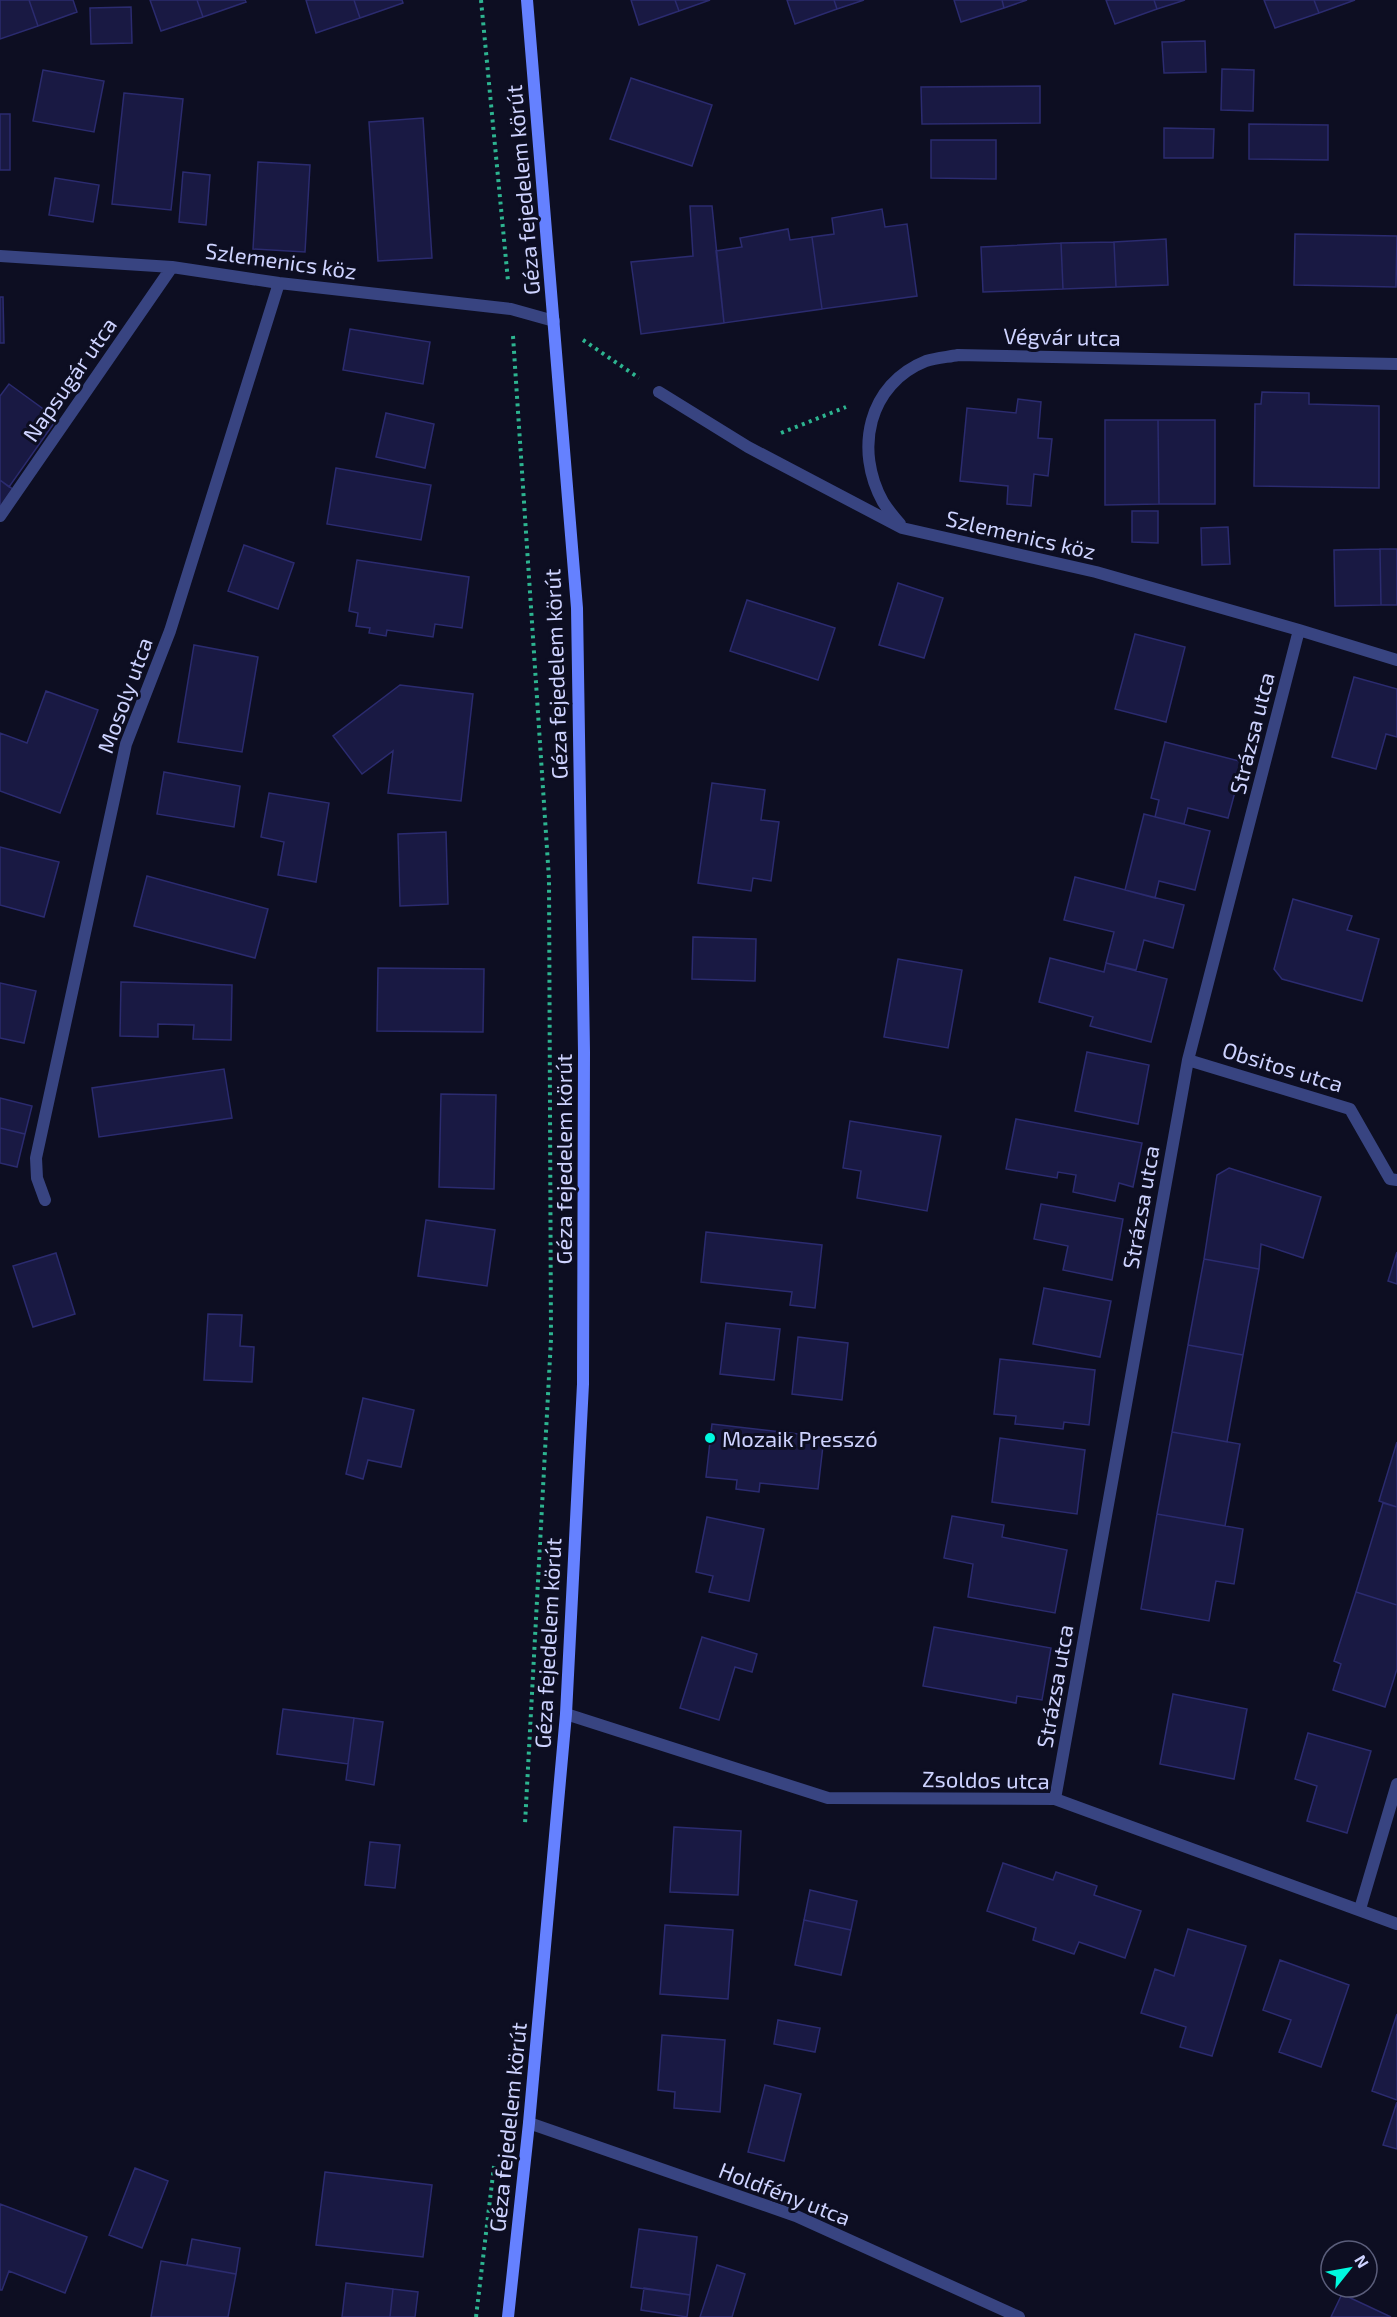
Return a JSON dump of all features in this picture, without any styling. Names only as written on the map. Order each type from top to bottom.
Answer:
[{"type":"street","name":"Géza fejedelem körút","points":[[508,2317],[529,2123],[566,1714],[583,1384],[584,1052],[577,608],[527,0]]},
{"type":"street","name":"Szlemenics köz","points":[[0,256],[172,267],[279,284],[511,309],[554,321]]},
{"type":"street","name":"Napsugár utca","points":[[0,516],[172,267]]},
{"type":"street","name":"Mosoly utca","points":[[45,1200],[37,1178],[36,1158],[126,744],[170,631],[279,284]]},
{"type":"street","name":"Végvár utca","points":[[902,528],[883,501],[869,455],[868,434],[874,411],[886,391],[904,373],[927,361],[958,355],[1397,364]]},
{"type":"street","name":"Szlemenics köz","points":[[659,392],[748,447],[902,528],[1096,572],[1397,660]]},
{"type":"street","name":"Strázsa utca","points":[[1055,1799],[1188,1060],[1299,630]]},
{"type":"street","name":"Obsitos utca","points":[[1188,1060],[1350,1109],[1390,1179],[1397,1180]]},
{"type":"street","name":"Zsoldos utca","points":[[566,1714],[828,1798],[1055,1799],[1397,1924]]},
{"type":"street","points":[[1360,1909],[1397,1784]]},
{"type":"street","name":"Holdfény utca","points":[[529,2123],[796,2216],[1019,2317]]},
{"type":"path","points":[[481,0],[511,309],[549,879],[550,1339],[525,1829]]},
{"type":"path","points":[[554,321],[659,392]]},
{"type":"path","points":[[748,447],[886,391]]},
{"type":"path","points":[[476,2317],[495,2157]]},
{"type":"building","points":[[0,0],[29,0],[38,26],[0,39]]},
{"type":"building","points":[[29,0],[73,0],[77,12],[38,26]]},
{"type":"building","points":[[150,0],[197,0],[203,17],[161,31]]},
{"type":"building","points":[[197,0],[245,0],[246,2],[203,17]]},
{"type":"building","points":[[306,0],[354,0],[360,18],[316,33]]},
{"type":"building","points":[[354,0],[402,0],[403,3],[360,18]]},
{"type":"building","points":[[631,0],[675,0],[679,11],[639,25]]},
{"type":"building","points":[[675,0],[710,0],[679,11]]},
{"type":"building","points":[[787,0],[834,0],[837,9],[795,24]]},
{"type":"building","points":[[834,0],[864,0],[837,9]]},
{"type":"building","points":[[954,0],[1002,0],[1004,8],[961,22]]},
{"type":"building","points":[[1002,0],[1027,0],[1004,8]]},
{"type":"building","points":[[1106,0],[1154,0],[1157,9],[1115,24]]},
{"type":"building","points":[[1154,0],[1185,0],[1157,9]]},
{"type":"building","points":[[1264,0],[1314,0],[1319,13],[1275,28]]},
{"type":"building","points":[[1314,0],[1355,0],[1319,13]]},
{"type":"building","points":[[131,7],[132,43],[91,44],[90,8]]},
{"type":"building","points":[[1205,41],[1206,72],[1164,73],[1162,42]]},
{"type":"building","points":[[1222,69],[1254,70],[1253,111],[1221,110]]},
{"type":"building","points":[[43,70],[104,81],[94,132],[33,121]]},
{"type":"building","points":[[631,78],[712,105],[692,166],[610,139]]},
{"type":"building","points":[[1040,86],[1040,123],[922,124],[921,87]]},
{"type":"building","points":[[124,93],[183,99],[171,210],[112,204]]},
{"type":"building","points":[[0,114],[10,114],[10,170],[0,170]]},
{"type":"building","points":[[423,118],[432,258],[378,261],[369,122]]},
{"type":"building","points":[[1249,124],[1328,125],[1328,160],[1249,159]]},
{"type":"building","points":[[1164,128],[1214,129],[1213,158],[1164,158]]},
{"type":"building","points":[[931,140],[996,140],[996,179],[931,178]]},
{"type":"building","points":[[258,162],[310,165],[305,252],[253,249]]},
{"type":"building","points":[[183,172],[210,175],[206,225],[179,222]]},
{"type":"building","points":[[55,178],[99,185],[93,222],[49,215]]},
{"type":"building","points":[[690,206],[712,206],[724,323],[641,334],[631,262],[693,256]]},
{"type":"building","points":[[882,209],[885,227],[907,224],[917,296],[822,309],[812,237],[834,234],[832,218]]},
{"type":"building","points":[[788,229],[790,240],[812,237],[822,309],[724,323],[716,251],[742,247],[740,238]]},
{"type":"building","points":[[1295,234],[1397,236],[1396,287],[1294,285]]},
{"type":"building","points":[[1166,239],[1168,285],[1116,287],[1114,242]]},
{"type":"building","points":[[1114,242],[1116,287],[1063,289],[1061,243]]},
{"type":"building","points":[[1061,243],[1063,289],[983,292],[981,247]]},
{"type":"building","points":[[0,297],[3,297],[4,343],[0,343]]},
{"type":"building","points":[[350,329],[430,342],[423,384],[343,370]]},
{"type":"building","points":[[9,384],[57,419],[9,487],[0,480],[0,396]]},
{"type":"building","points":[[1262,392],[1309,393],[1309,404],[1379,406],[1379,488],[1254,486],[1255,404],[1261,404]]},
{"type":"building","points":[[1018,399],[1041,402],[1038,438],[1052,439],[1048,476],[1034,474],[1031,506],[1007,504],[1008,486],[960,481],[967,408],[1016,413]]},
{"type":"building","points":[[386,413],[434,424],[425,468],[376,457]]},
{"type":"building","points":[[1105,420],[1158,420],[1159,504],[1105,505]]},
{"type":"building","points":[[1158,420],[1215,420],[1215,504],[1159,504]]},
{"type":"building","points":[[336,468],[431,485],[421,540],[327,524]]},
{"type":"building","points":[[0,480],[14,490],[0,510]]},
{"type":"building","points":[[1132,511],[1158,511],[1158,543],[1132,542]]},
{"type":"building","points":[[1228,527],[1230,564],[1202,565],[1201,528]]},
{"type":"building","points":[[244,545],[294,563],[278,609],[228,591]]},
{"type":"building","points":[[1380,549],[1397,549],[1397,605],[1381,605]]},
{"type":"building","points":[[1380,549],[1381,605],[1335,606],[1334,550]]},
{"type":"building","points":[[357,560],[469,577],[462,628],[435,624],[433,637],[387,630],[386,636],[369,633],[370,628],[356,626],[358,613],[349,611]]},
{"type":"building","points":[[898,583],[943,598],[924,658],[879,645]]},
{"type":"building","points":[[747,600],[835,628],[818,680],[730,651]]},
{"type":"building","points":[[1135,634],[1185,647],[1166,722],[1115,709]]},
{"type":"building","points":[[194,645],[258,657],[242,752],[178,742]]},
{"type":"building","points":[[1354,677],[1397,689],[1397,737],[1386,734],[1376,769],[1332,757]]},
{"type":"building","points":[[400,685],[473,694],[461,801],[388,793],[393,751],[362,774],[333,736]]},
{"type":"building","points":[[46,691],[98,710],[60,813],[0,791],[0,733],[27,743]]},
{"type":"building","points":[[1165,742],[1243,762],[1228,818],[1188,808],[1184,824],[1155,817],[1159,800],[1151,798]]},
{"type":"building","points":[[164,772],[240,786],[234,827],[157,814]]},
{"type":"building","points":[[712,783],[765,790],[761,820],[779,822],[771,881],[753,878],[751,891],[698,883]]},
{"type":"building","points":[[269,793],[329,803],[316,882],[278,875],[284,842],[261,837]]},
{"type":"building","points":[[1144,814],[1210,831],[1195,890],[1159,881],[1155,898],[1125,890]]},
{"type":"building","points":[[446,832],[448,904],[400,906],[398,834]]},
{"type":"building","points":[[0,847],[59,862],[44,917],[0,905]]},
{"type":"building","points":[[147,876],[268,909],[255,958],[134,926]]},
{"type":"building","points":[[1075,877],[1184,905],[1173,948],[1144,940],[1136,970],[1106,963],[1114,932],[1064,920]]},
{"type":"building","points":[[1293,899],[1352,916],[1347,930],[1379,939],[1362,1001],[1282,979],[1274,969]]},
{"type":"building","points":[[693,937],[756,939],[755,981],[692,979]]},
{"type":"building","points":[[1050,958],[1104,972],[1106,963],[1167,979],[1151,1042],[1090,1026],[1093,1017],[1039,1002]]},
{"type":"building","points":[[898,959],[962,970],[948,1048],[884,1037]]},
{"type":"building","points":[[378,968],[484,969],[483,1032],[377,1031]]},
{"type":"building","points":[[121,982],[232,985],[231,1040],[193,1039],[194,1025],[158,1024],[158,1037],[120,1036]]},
{"type":"building","points":[[0,983],[36,991],[24,1043],[0,1038]]},
{"type":"building","points":[[1087,1052],[1149,1065],[1138,1124],[1075,1111]]},
{"type":"building","points":[[224,1069],[232,1118],[99,1137],[92,1088]]},
{"type":"building","points":[[441,1094],[496,1095],[494,1189],[439,1187]]},
{"type":"building","points":[[0,1098],[32,1106],[25,1134],[0,1128]]},
{"type":"building","points":[[1016,1119],[1142,1143],[1133,1187],[1119,1183],[1115,1201],[1073,1192],[1076,1175],[1058,1172],[1057,1178],[1006,1169]]},
{"type":"building","points":[[850,1121],[941,1136],[927,1211],[857,1198],[861,1171],[843,1168]]},
{"type":"building","points":[[0,1128],[25,1134],[17,1167],[0,1163]]},
{"type":"building","points":[[1229,1168],[1321,1197],[1303,1258],[1261,1244],[1259,1269],[1204,1259],[1217,1175]]},
{"type":"building","points":[[1041,1204],[1123,1219],[1112,1280],[1063,1270],[1068,1246],[1034,1239]]},
{"type":"building","points":[[426,1220],[495,1230],[487,1286],[418,1276]]},
{"type":"building","points":[[706,1232],[822,1245],[815,1308],[790,1305],[792,1292],[701,1282]]},
{"type":"building","points":[[1397,1252],[1397,1284],[1388,1281]]},
{"type":"building","points":[[56,1253],[75,1314],[33,1327],[13,1266]]},
{"type":"building","points":[[1204,1259],[1259,1269],[1243,1355],[1188,1345]]},
{"type":"building","points":[[1044,1288],[1111,1301],[1100,1357],[1033,1344]]},
{"type":"building","points":[[208,1314],[242,1315],[240,1346],[254,1347],[252,1382],[204,1380]]},
{"type":"building","points":[[726,1323],[780,1329],[774,1380],[720,1374]]},
{"type":"building","points":[[798,1337],[848,1343],[842,1400],[792,1394]]},
{"type":"building","points":[[1188,1345],[1243,1355],[1227,1442],[1172,1432]]},
{"type":"building","points":[[1000,1359],[1095,1370],[1089,1425],[1064,1422],[1063,1429],[1015,1424],[1016,1416],[994,1414]]},
{"type":"building","points":[[363,1398],[414,1410],[401,1467],[368,1460],[363,1479],[346,1474]]},
{"type":"building","points":[[712,1424],[824,1437],[818,1489],[760,1483],[759,1492],[736,1489],[737,1480],[706,1477]]},
{"type":"building","points":[[1172,1432],[1240,1444],[1225,1526],[1157,1514]]},
{"type":"building","points":[[1000,1438],[1085,1450],[1077,1514],[992,1502]]},
{"type":"building","points":[[1397,1442],[1397,1507],[1379,1501]]},
{"type":"building","points":[[1383,1503],[1397,1507],[1397,1605],[1356,1592]]},
{"type":"building","points":[[1157,1514],[1243,1529],[1234,1584],[1216,1581],[1209,1621],[1141,1609]]},
{"type":"building","points":[[952,1516],[1004,1525],[1002,1537],[1067,1550],[1055,1613],[968,1597],[973,1564],[944,1558]]},
{"type":"building","points":[[707,1517],[764,1529],[749,1601],[709,1592],[713,1576],[696,1572]]},
{"type":"building","points":[[1356,1592],[1397,1605],[1397,1669],[1385,1707],[1333,1690],[1341,1664],[1334,1661]]},
{"type":"building","points":[[934,1627],[1051,1648],[1042,1700],[1017,1696],[1016,1703],[923,1686]]},
{"type":"building","points":[[702,1637],[757,1654],[752,1672],[735,1667],[719,1720],[680,1708]]},
{"type":"building","points":[[1173,1694],[1247,1709],[1234,1779],[1160,1764]]},
{"type":"building","points":[[283,1709],[354,1718],[348,1764],[277,1754]]},
{"type":"building","points":[[354,1718],[383,1722],[374,1785],[346,1780]]},
{"type":"building","points":[[1308,1733],[1371,1751],[1347,1833],[1307,1821],[1317,1786],[1295,1779]]},
{"type":"building","points":[[674,1827],[741,1831],[738,1895],[670,1892]]},
{"type":"building","points":[[370,1842],[400,1845],[395,1888],[365,1885]]},
{"type":"building","points":[[1003,1863],[1053,1880],[1056,1872],[1097,1886],[1094,1895],[1141,1911],[1125,1958],[1079,1942],[1074,1954],[1033,1940],[1036,1928],[987,1911]]},
{"type":"building","points":[[810,1890],[857,1901],[851,1930],[804,1920]]},
{"type":"building","points":[[804,1920],[851,1930],[841,1975],[795,1965]]},
{"type":"building","points":[[665,1925],[733,1930],[728,1999],[660,1994]]},
{"type":"building","points":[[1188,1929],[1246,1946],[1212,2056],[1180,2047],[1186,2027],[1141,2013],[1155,1969],[1174,1976]]},
{"type":"building","points":[[1280,1960],[1349,1985],[1321,2067],[1279,2052],[1291,2020],[1263,2010]]},
{"type":"building","points":[[1397,2014],[1397,2100],[1372,2091]]},
{"type":"building","points":[[778,2020],[820,2028],[815,2052],[774,2044]]},
{"type":"building","points":[[662,2035],[725,2040],[720,2112],[674,2108],[675,2092],[658,2090]]},
{"type":"building","points":[[765,2085],[801,2094],[784,2161],[748,2152]]},
{"type":"building","points":[[1397,2102],[1397,2149],[1383,2145]]},
{"type":"building","points":[[135,2168],[168,2181],[142,2248],[109,2235]]},
{"type":"building","points":[[325,2172],[432,2185],[423,2257],[316,2245]]},
{"type":"building","points":[[0,2204],[87,2237],[65,2293],[9,2271],[2,2290],[0,2290]]},
{"type":"building","points":[[639,2229],[697,2237],[690,2295],[631,2287]]},
{"type":"building","points":[[192,2239],[240,2248],[236,2274],[187,2265]]},
{"type":"building","points":[[161,2261],[236,2274],[228,2317],[151,2317]]},
{"type":"building","points":[[717,2265],[745,2274],[732,2317],[700,2317]]},
{"type":"building","points":[[346,2283],[393,2289],[390,2317],[342,2317]]},
{"type":"building","points":[[644,2288],[690,2295],[687,2317],[641,2310]]},
{"type":"building","points":[[393,2289],[418,2292],[415,2317],[390,2317]]},
{"type":"building","points":[[1340,2299],[1353,2299],[1391,2317],[1331,2317]]},
{"type":"place","name":"Mozaik Presszó","points":[[710,1438]]}]
